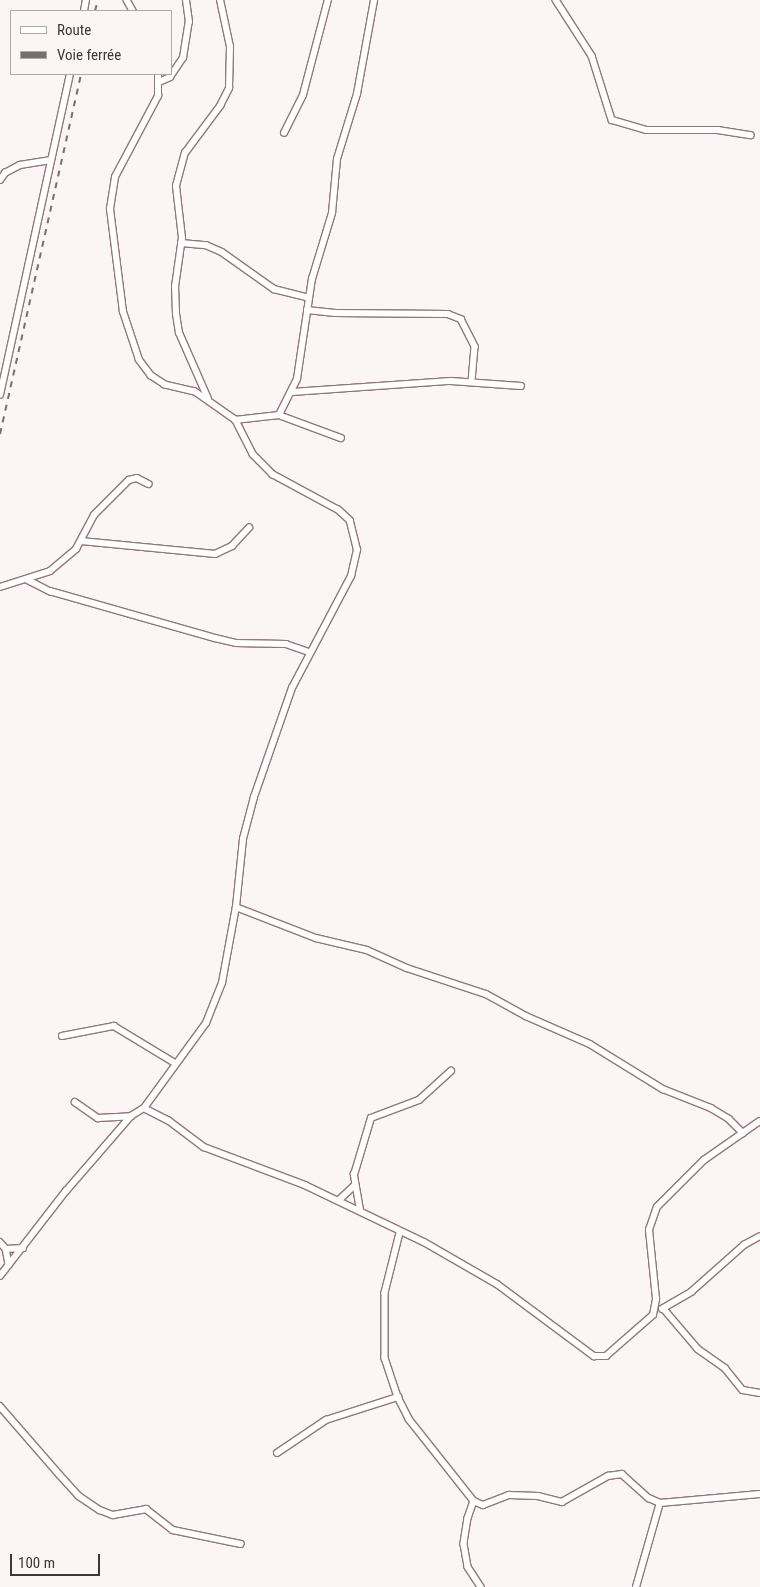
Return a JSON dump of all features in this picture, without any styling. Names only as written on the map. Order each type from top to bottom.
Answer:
[{"type":"street","points":[[172,74],[183,58],[189,22],[186,0]]},
{"type":"street","points":[[208,400],[180,333],[176,314],[175,287],[181,243],[176,186],[185,153],[220,106],[228,88],[232,68],[227,24],[220,0]]},
{"type":"street","points":[[284,133],[303,95],[328,0]]},
{"type":"street","points":[[279,415],[297,379],[309,298],[332,213],[337,158],[357,94],[374,0]]},
{"type":"street","points":[[556,0],[592,56],[612,120],[646,130],[718,130],[751,135]]},
{"type":"street","points":[[0,395],[70,75]]},
{"type":"street","points":[[0,1276],[66,1191],[131,1116],[144,1108],[175,1063],[199,1035],[216,998],[236,908],[243,839],[254,797],[292,688],[309,652],[351,576],[357,550],[356,535],[350,521],[338,510],[283,482],[262,466],[235,420],[195,392],[165,385],[151,376],[139,360],[123,312],[111,218],[115,177],[158,96],[158,75]]},
{"type":"street","points":[[159,82],[171,75]]},
{"type":"street","points":[[0,180],[5,173],[20,165],[51,160]]},
{"type":"street","points":[[181,243],[206,245],[222,252],[274,289],[309,298]]},
{"type":"street","points":[[307,310],[335,313],[448,314],[461,319],[475,347],[472,382]]},
{"type":"street","points":[[292,392],[451,380],[522,386]]},
{"type":"street","points":[[235,420],[279,415],[341,438]]},
{"type":"street","points":[[0,587],[28,580],[50,571],[81,541],[94,515],[129,480],[137,478],[149,484]]},
{"type":"street","points":[[81,541],[215,554],[232,546],[249,528]]},
{"type":"street","points":[[28,580],[50,591],[215,638],[236,643],[286,644],[309,652]]},
{"type":"street","points":[[236,908],[316,938],[367,950],[407,968],[486,994],[526,1016],[590,1044],[663,1089],[711,1108],[729,1119],[743,1133]]},
{"type":"street","points":[[62,1036],[114,1026],[175,1063]]},
{"type":"street","points":[[360,1210],[354,1186],[355,1164],[371,1118],[419,1100],[451,1071]]},
{"type":"street","points":[[75,1102],[98,1118],[131,1116]]},
{"type":"street","points":[[144,1108],[168,1120],[204,1147],[339,1200],[400,1233],[424,1242],[497,1284],[594,1356],[606,1356],[649,1319],[655,1309],[649,1242],[652,1214],[704,1160],[760,1121]]},
{"type":"street","points":[[339,1200],[354,1186]]},
{"type":"street","points":[[400,1233],[385,1301],[386,1358],[398,1397],[422,1437],[474,1501],[483,1505],[509,1495],[538,1496],[562,1502],[608,1476],[622,1474],[649,1498],[660,1503],[760,1494]]},
{"type":"street","points":[[655,1309],[664,1309],[691,1292],[731,1255],[760,1236]]},
{"type":"street","points":[[0,1242],[6,1249],[9,1265]]},
{"type":"street","points":[[6,1249],[23,1248]]},
{"type":"street","points":[[664,1309],[698,1349],[725,1368],[743,1390],[760,1393]]},
{"type":"street","points":[[277,1453],[326,1420],[398,1397]]},
{"type":"street","points":[[0,1406],[79,1496],[100,1510],[113,1516],[146,1509],[173,1530],[241,1544]]},
{"type":"street","points":[[474,1501],[468,1518],[464,1544],[468,1567],[481,1587]]},
{"type":"street","points":[[636,1587],[660,1503]]},
{"type":"railway","points":[[95,10],[98,0]]},
{"type":"railway","points":[[0,434],[81,75]]}]
